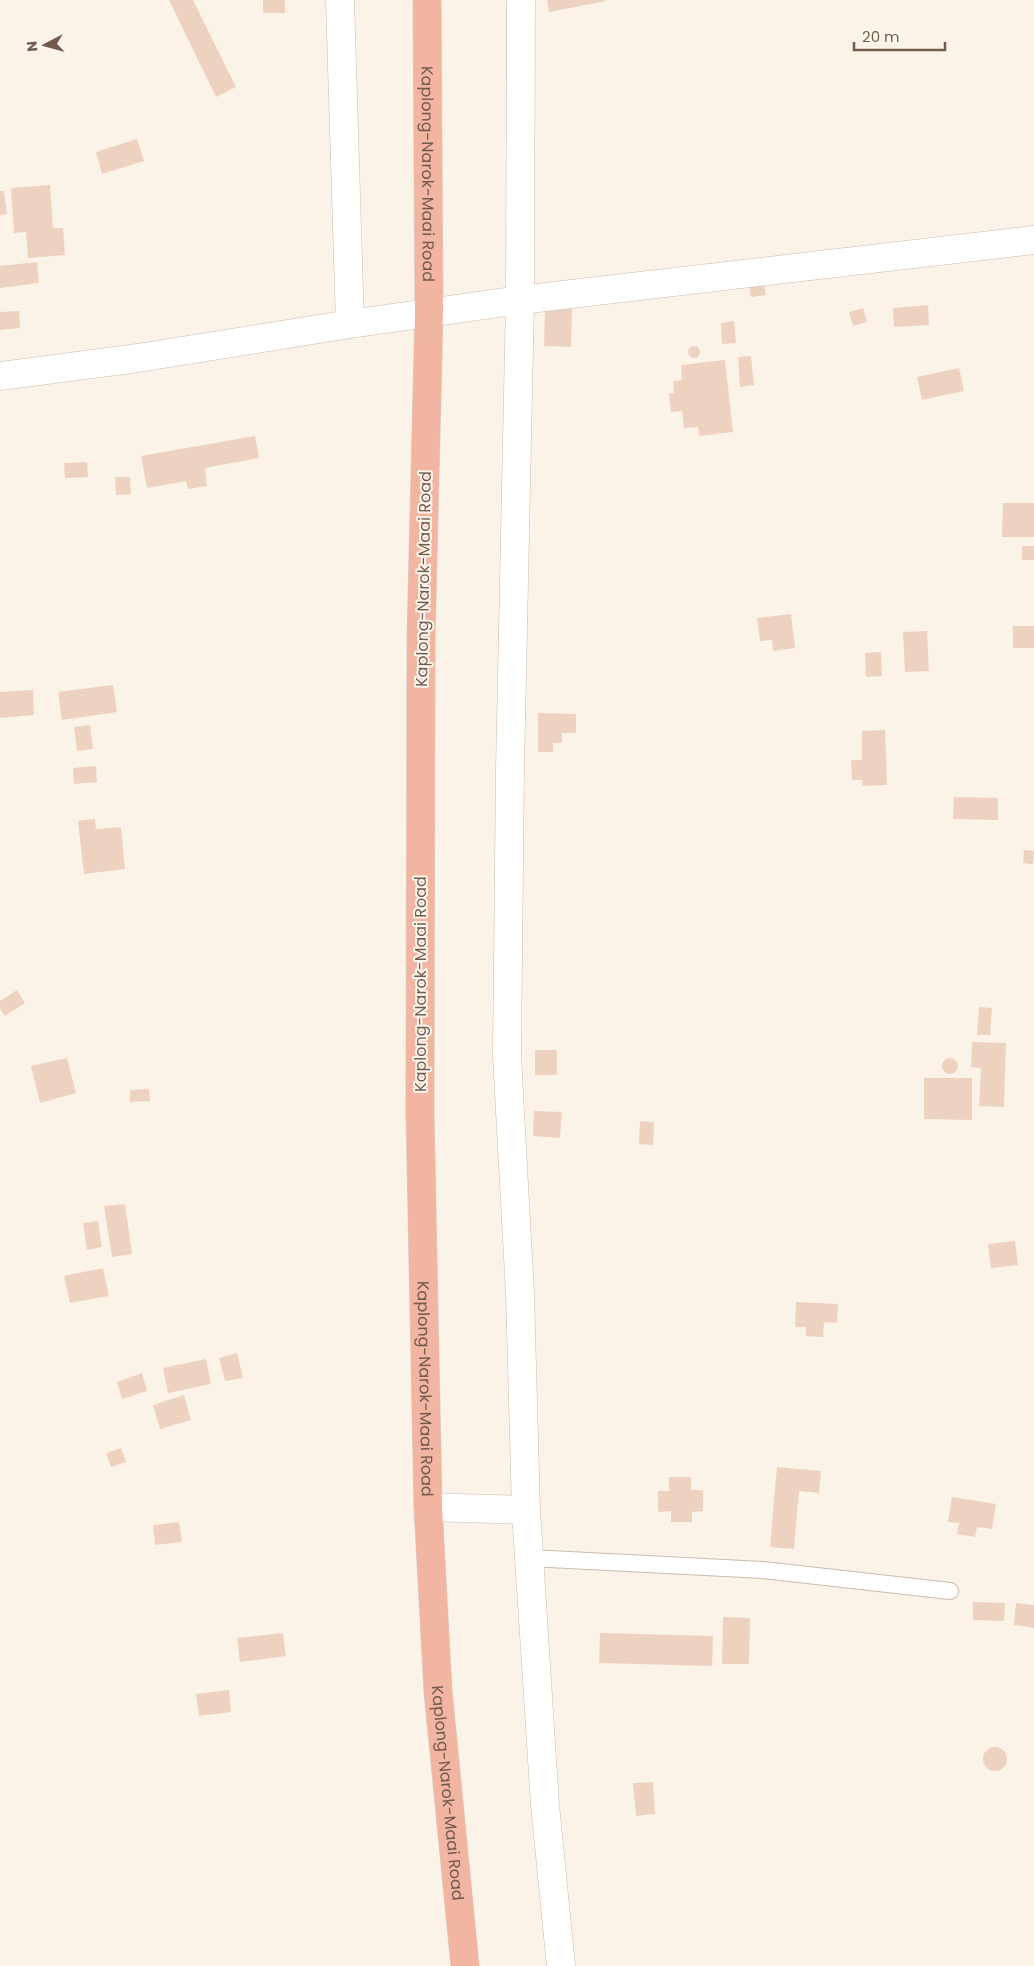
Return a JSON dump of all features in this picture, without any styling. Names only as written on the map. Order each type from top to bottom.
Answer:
[{"type":"highway","name":"Kaplong-Narok-Maai Road","points":[[427,0],[429,312],[421,638],[420,1103],[428,1507],[438,1691],[465,1966]]},
{"type":"street","points":[[340,0],[350,324]]},
{"type":"street","points":[[521,0],[520,300],[510,749],[507,1056],[520,1294],[526,1510],[545,1805],[561,1966]]},
{"type":"street","points":[[0,376],[138,358],[429,312],[520,300],[1034,240]]},
{"type":"street","points":[[428,1507],[526,1510]]},
{"type":"lane","points":[[530,1558],[764,1570],[950,1591]]},
{"type":"building","points":[[169,0],[193,0],[236,87],[216,97]]},
{"type":"building","points":[[263,0],[285,0],[285,13],[263,13]]},
{"type":"building","points":[[547,0],[606,0],[606,1],[549,12]]},
{"type":"building","points":[[137,139],[144,161],[102,174],[96,152]]},
{"type":"building","points":[[50,185],[53,228],[63,228],[65,255],[28,258],[26,232],[14,233],[11,188]]},
{"type":"building","points":[[0,191],[4,191],[7,214],[0,215]]},
{"type":"building","points":[[37,262],[39,283],[0,288],[0,266]]},
{"type":"building","points":[[764,283],[766,295],[751,297],[749,285]]},
{"type":"building","points":[[928,305],[929,325],[894,327],[893,308]]},
{"type":"building","points":[[545,307],[572,307],[571,347],[544,346]]},
{"type":"building","points":[[863,308],[867,322],[853,326],[849,312]]},
{"type":"building","points":[[19,311],[20,328],[0,330],[0,312]]},
{"type":"building","points":[[734,321],[736,343],[722,344],[721,323]]},
{"type":"building","points":[[694,346],[700,352],[694,358],[688,352]]},
{"type":"building","points":[[751,356],[754,385],[740,387],[738,357]]},
{"type":"building","points":[[725,360],[733,432],[699,436],[698,427],[684,428],[682,411],[671,412],[669,393],[674,393],[673,381],[682,380],[681,365]]},
{"type":"building","points":[[959,368],[964,391],[922,400],[917,377]]},
{"type":"building","points":[[255,436],[259,458],[205,468],[207,486],[188,489],[186,481],[147,488],[141,456]]},
{"type":"building","points":[[87,462],[88,477],[65,478],[64,463]]},
{"type":"building","points":[[115,477],[130,477],[131,494],[116,495]]},
{"type":"building","points":[[1003,503],[1034,503],[1034,537],[1002,537]]},
{"type":"building","points":[[1022,546],[1034,546],[1034,560],[1022,560]]},
{"type":"building","points":[[791,614],[795,648],[773,651],[772,640],[760,641],[757,618]]},
{"type":"building","points":[[1013,626],[1034,626],[1034,648],[1013,648]]},
{"type":"building","points":[[927,631],[929,671],[905,672],[903,632]]},
{"type":"building","points":[[881,652],[882,676],[866,677],[865,653]]},
{"type":"building","points":[[113,685],[117,712],[62,720],[58,692]]},
{"type":"building","points":[[33,690],[34,715],[0,718],[0,692]]},
{"type":"building","points":[[538,713],[576,714],[576,733],[562,733],[562,743],[553,743],[553,752],[538,752]]},
{"type":"building","points":[[90,725],[93,749],[77,751],[74,727]]},
{"type":"building","points":[[885,730],[887,785],[863,786],[862,780],[852,780],[851,760],[862,760],[862,731]]},
{"type":"building","points":[[96,766],[97,782],[74,784],[73,768]]},
{"type":"building","points":[[954,797],[998,798],[998,820],[953,819]]},
{"type":"building","points":[[95,819],[96,829],[121,827],[125,869],[84,874],[78,821]]},
{"type":"building","points":[[1024,850],[1034,851],[1033,864],[1023,863]]},
{"type":"building","points":[[17,990],[25,1003],[5,1016],[0,1009],[0,1001]]},
{"type":"building","points":[[979,1007],[992,1008],[990,1035],[977,1035]]},
{"type":"building","points":[[972,1042],[1006,1043],[1004,1107],[979,1106],[981,1068],[971,1067]]},
{"type":"building","points":[[535,1050],[557,1050],[557,1075],[535,1075]]},
{"type":"building","points":[[67,1058],[76,1093],[40,1103],[31,1066]]},
{"type":"building","points":[[947,1058],[953,1058],[958,1063],[956,1072],[947,1074],[942,1069],[942,1063]]},
{"type":"building","points":[[924,1078],[972,1078],[972,1120],[924,1119]]},
{"type":"building","points":[[149,1089],[150,1101],[130,1102],[130,1090]]},
{"type":"building","points":[[534,1111],[562,1112],[560,1138],[533,1136]]},
{"type":"building","points":[[640,1121],[654,1122],[653,1145],[639,1144]]},
{"type":"building","points":[[125,1204],[132,1254],[112,1257],[104,1206]]},
{"type":"building","points":[[98,1221],[102,1247],[87,1250],[83,1223]]},
{"type":"building","points":[[1015,1241],[1018,1265],[991,1268],[988,1244]]},
{"type":"building","points":[[103,1268],[109,1296],[70,1303],[64,1276]]},
{"type":"building","points":[[796,1302],[838,1304],[837,1323],[824,1322],[823,1337],[806,1336],[806,1327],[795,1327]]},
{"type":"building","points":[[237,1353],[243,1378],[225,1381],[219,1358]]},
{"type":"building","points":[[206,1359],[211,1384],[168,1393],[163,1368]]},
{"type":"building","points":[[142,1373],[147,1391],[122,1399],[117,1382]]},
{"type":"building","points":[[184,1395],[191,1420],[160,1429],[153,1405]]},
{"type":"building","points":[[121,1448],[126,1462],[111,1467],[106,1453]]},
{"type":"building","points":[[777,1467],[821,1471],[819,1493],[799,1491],[794,1549],[770,1547]]},
{"type":"building","points":[[669,1477],[691,1477],[691,1490],[703,1490],[703,1511],[692,1512],[692,1522],[671,1522],[671,1511],[658,1512],[658,1491],[669,1491]]},
{"type":"building","points":[[952,1497],[996,1504],[992,1529],[977,1527],[975,1537],[957,1534],[959,1523],[948,1522]]},
{"type":"building","points":[[179,1522],[182,1542],[155,1545],[153,1525]]},
{"type":"building","points":[[973,1602],[1005,1603],[1004,1621],[973,1620]]},
{"type":"building","points":[[1016,1603],[1034,1605],[1034,1628],[1014,1625]]},
{"type":"building","points":[[723,1617],[750,1618],[749,1664],[722,1664]]},
{"type":"building","points":[[283,1633],[286,1656],[240,1662],[237,1638]]},
{"type":"building","points":[[600,1633],[713,1636],[712,1666],[599,1663]]},
{"type":"building","points":[[229,1690],[231,1712],[199,1716],[196,1694]]},
{"type":"building","points":[[995,1747],[1004,1750],[1007,1759],[1004,1768],[995,1771],[986,1768],[983,1759],[986,1750]]},
{"type":"building","points":[[653,1782],[655,1814],[636,1816],[633,1783]]}]
